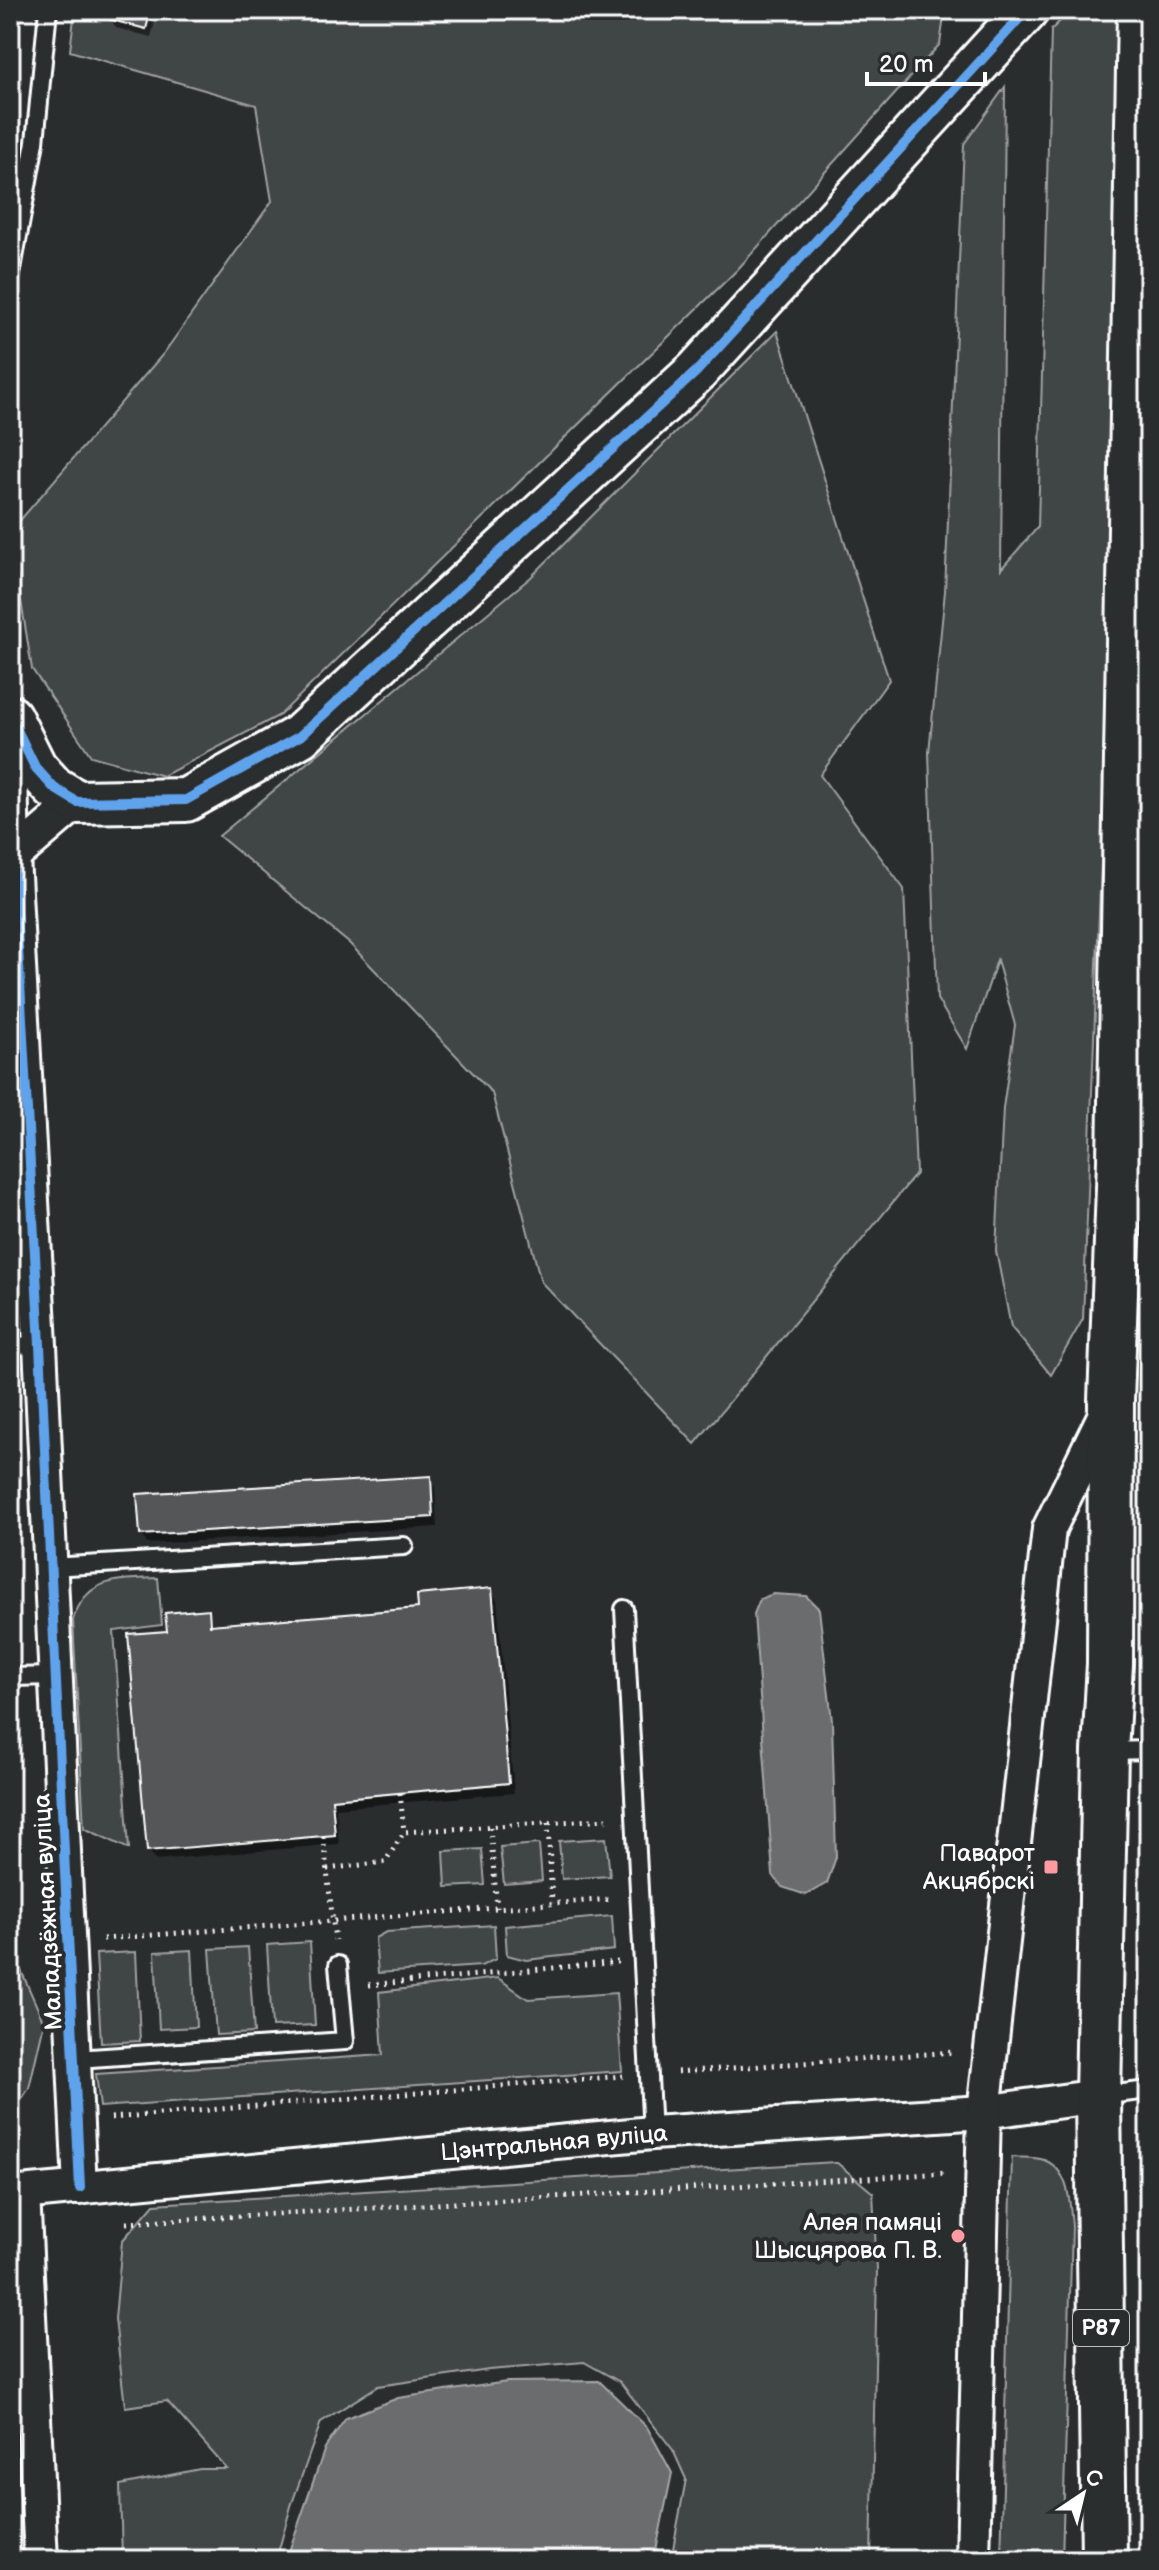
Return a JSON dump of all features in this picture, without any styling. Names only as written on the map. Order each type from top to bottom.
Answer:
[{"type":"main road","name":"Р87","points":[[1104,2560],[1098,2096],[1105,1751],[1110,1664],[1111,1401],[1120,1145],[1140,10]]},
{"type":"street","points":[[10,717],[35,767],[54,788],[77,802],[186,800],[300,736],[697,371],[1027,10]]},
{"type":"street","name":"Маладзёжная вуліца","points":[[10,723],[25,1345],[51,1567],[80,2188]]},
{"type":"street","points":[[13,857],[77,802]]},
{"type":"street","points":[[973,2560],[984,2112],[1049,1529],[1111,1401]]},
{"type":"street","name":"Цэнтральная вуліца","points":[[17,2193],[652,2133],[984,2112],[1098,2096]]},
{"type":"street","points":[[17,2193],[41,2560]]},
{"type":"lane","points":[[10,280],[35,142],[48,10]]},
{"type":"lane","points":[[51,1567],[404,1546]]},
{"type":"lane","points":[[624,1609],[652,2133]]},
{"type":"lane","points":[[10,1677],[56,1676]]},
{"type":"lane","points":[[1105,1751],[1149,1750]]},
{"type":"lane","points":[[76,2059],[345,2041],[338,1965]]},
{"type":"lane","points":[[1098,2096],[1149,2090]]},
{"type":"path","points":[[327,1869],[385,1862],[404,1832],[400,1793]]},
{"type":"path","points":[[404,1832],[636,1818]]},
{"type":"path","points":[[548,1823],[552,1903]]},
{"type":"path","points":[[490,1827],[497,1908]]},
{"type":"path","points":[[323,1836],[338,1965]]},
{"type":"path","points":[[70,1941],[641,1897]]},
{"type":"path","points":[[340,1988],[644,1959]]},
{"type":"path","points":[[78,2121],[990,2049]]},
{"type":"path","points":[[121,2223],[982,2170]]},
{"type":"shaded area","points":[[75,10],[945,10],[940,44],[737,270],[280,715],[163,776],[91,756],[32,669],[10,532],[164,353],[272,201],[256,105],[70,51]]},
{"type":"shaded area","points":[[1071,10],[1126,10],[1121,355],[1083,1319],[1051,1375],[1011,1327],[996,1251],[1003,1108],[1015,1025],[997,960],[967,1049],[937,999],[929,752],[945,591],[964,144],[1005,87],[1001,569],[1038,527],[1051,30]]},
{"type":"shaded area","points":[[777,331],[889,680],[820,775],[904,889],[916,1174],[695,1444],[541,1282],[492,1093],[350,944],[219,836],[531,577]]},
{"type":"shaded area","points":[[158,1578],[162,1625],[114,1631],[129,1849],[84,1828],[73,1620],[87,1595],[106,1583]]},
{"type":"shaded area","points":[[773,1594],[806,1596],[819,1609],[832,1721],[836,1857],[827,1883],[806,1895],[782,1887],[773,1875],[754,1614],[760,1599]]},
{"type":"shaded area","points":[[606,1838],[610,1876],[562,1879],[559,1841]]},
{"type":"shaded area","points":[[539,1844],[542,1881],[504,1884],[500,1847]]},
{"type":"shaded area","points":[[482,1849],[485,1885],[446,1887],[444,1851]]},
{"type":"shaded area","points":[[612,1916],[614,1950],[526,1960],[507,1955],[505,1926]]},
{"type":"shaded area","points":[[494,1925],[496,1959],[481,1966],[378,1973],[375,1938],[386,1932]]},
{"type":"shaded area","points":[[310,1942],[315,2025],[272,2027],[267,1945]]},
{"type":"shaded area","points":[[10,1945],[44,2023],[29,2088],[10,2117]]},
{"type":"shaded area","points":[[248,1947],[254,2033],[216,2035],[210,1949]]},
{"type":"shaded area","points":[[192,1950],[196,2027],[159,2029],[155,1952]]},
{"type":"shaded area","points":[[136,1952],[140,2041],[101,2043],[96,1954]]},
{"type":"shaded area","points":[[498,1978],[528,1999],[616,1993],[622,2071],[100,2107],[96,2074],[383,2055],[379,1992]]},
{"type":"shaded area","points":[[1012,2157],[1040,2159],[1053,2165],[1064,2180],[1070,2208],[1072,2227],[1062,2560],[1001,2560]]},
{"type":"shaded area","points":[[836,2162],[873,2193],[877,2270],[871,2560],[668,2560],[673,2549],[686,2479],[673,2450],[620,2382],[584,2362],[489,2370],[378,2386],[321,2422],[291,2506],[276,2560],[122,2560],[120,2485],[200,2469],[227,2469],[167,2401],[125,2407],[115,2319],[122,2241],[154,2204]]},
{"type":"shaded area","points":[[599,2381],[647,2427],[672,2473],[654,2560],[286,2560],[325,2448],[346,2418],[398,2398],[507,2382]]},
{"type":"building","points":[[110,10],[151,10],[146,29],[108,19]]},
{"type":"building","points":[[431,1476],[433,1517],[140,1535],[137,1494]]},
{"type":"building","points":[[492,1588],[509,1783],[332,1799],[335,1835],[147,1851],[128,1634],[167,1631],[165,1613],[209,1609],[210,1625],[418,1608],[417,1595]]},
{"type":"cycle path","points":[[14,724],[35,767],[54,788],[77,802],[186,800],[300,736],[697,371],[1027,10]]},
{"type":"cycle path","points":[[10,723],[13,857],[40,1345],[80,2188]]},
{"type":"place","name":"Паварот Акцябрскі","points":[[1051,1867]]},
{"type":"place","name":"Алея памяці Шысцярова П. В.","points":[[958,2236]]}]
